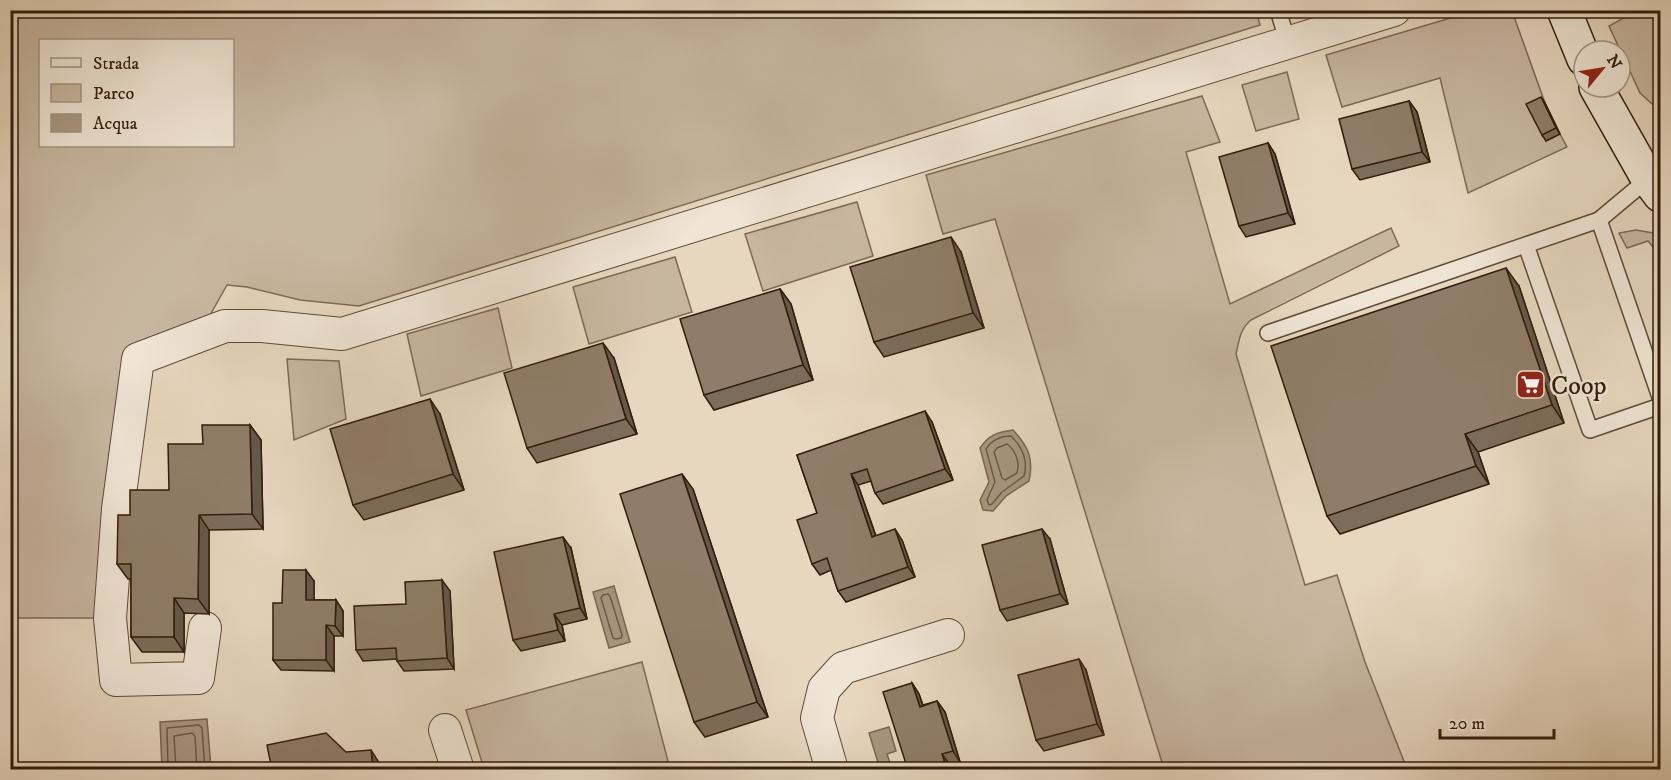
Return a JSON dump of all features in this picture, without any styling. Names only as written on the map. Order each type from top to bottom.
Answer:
[{"type":"main road","points":[[1564,10],[1576,39]]},
{"type":"main road","points":[[1603,99],[1654,187]]},
{"type":"street","points":[[205,628],[198,678],[117,680],[110,618],[118,509],[138,359],[225,326],[262,326],[342,334],[1394,10]]},
{"type":"street","points":[[832,770],[817,718],[824,689],[843,668],[948,635]]},
{"type":"street","points":[[445,730],[458,770]]},
{"type":"lane","points":[[1278,10],[1288,43]]},
{"type":"lane","points":[[1268,333],[1599,220],[1654,187]]},
{"type":"lane","points":[[1599,220],[1660,397]]},
{"type":"lane","points":[[1526,245],[1590,430],[1660,406]]},
{"type":"green space","points":[[1256,10],[1260,25],[359,306],[300,300],[247,287],[227,285],[209,317],[127,350],[94,618],[11,618],[10,11]]},
{"type":"green space","points":[[1474,11],[1512,11],[1545,103],[1546,141],[1560,134],[1567,147],[1468,193],[1440,78],[1342,107],[1326,55]]},
{"type":"green space","points":[[1636,11],[1660,11],[1660,111],[1640,93],[1632,76],[1632,39],[1615,39],[1609,26]]},
{"type":"green space","points":[[1287,72],[1299,119],[1256,131],[1242,85]]},
{"type":"green space","points":[[1202,96],[1220,142],[1186,152],[1230,304],[1391,228],[1399,246],[1251,320],[1242,331],[1236,354],[1305,585],[1337,575],[1365,662],[1407,769],[1164,769],[995,219],[943,234],[926,175]]},
{"type":"green space","points":[[857,202],[873,256],[763,291],[745,234]]},
{"type":"green space","points":[[1636,230],[1653,233],[1660,242],[1660,256],[1648,241],[1627,248],[1619,233]]},
{"type":"green space","points":[[675,257],[692,312],[589,344],[573,287]]},
{"type":"green space","points":[[498,308],[512,368],[421,396],[407,334]]},
{"type":"green space","points":[[287,359],[339,361],[346,419],[294,440]]},
{"type":"green space","points":[[642,662],[670,769],[484,769],[466,710]]},
{"type":"water","points":[[1013,430],[1023,441],[1030,459],[1029,481],[1006,496],[993,511],[983,510],[980,500],[989,482],[980,448],[994,435]]},
{"type":"water","points":[[614,586],[630,642],[609,648],[593,592]]},
{"type":"water","points":[[207,719],[211,768],[162,769],[160,722]]},
{"type":"water","points":[[889,727],[896,751],[887,754],[892,769],[880,769],[869,733]]},
{"type":"building","points":[[1541,97],[1556,128],[1542,135],[1526,104]]},
{"type":"building","points":[[1409,101],[1422,152],[1352,169],[1339,119]]},
{"type":"building","points":[[1268,143],[1288,213],[1239,226],[1219,157]]},
{"type":"building","points":[[951,237],[973,313],[874,342],[850,267]]},
{"type":"building","points":[[1506,268],[1552,405],[1465,434],[1476,466],[1327,516],[1271,346]]},
{"type":"building","points":[[780,289],[803,365],[704,395],[680,319]]},
{"type":"building","points":[[603,343],[626,419],[527,448],[504,373]]},
{"type":"building","points":[[430,399],[453,474],[353,505],[330,429]]},
{"type":"building","points":[[925,411],[945,469],[875,493],[867,469],[851,474],[872,537],[895,529],[908,567],[838,591],[827,558],[812,564],[797,520],[817,513],[797,455]]},
{"type":"building","points":[[202,425],[250,425],[252,514],[199,515],[198,599],[174,598],[174,637],[131,637],[131,564],[117,564],[118,515],[130,515],[130,490],[169,490],[168,444],[203,444]]},
{"type":"building","points":[[682,474],[757,702],[694,722],[620,494]]},
{"type":"building","points":[[1042,529],[1060,594],[1000,610],[982,545]]},
{"type":"building","points":[[563,537],[580,608],[554,614],[558,630],[513,640],[494,552]]},
{"type":"building","points":[[283,570],[306,570],[306,600],[336,600],[335,626],[326,625],[326,660],[273,660],[273,603],[282,603]]},
{"type":"building","points":[[442,580],[447,658],[397,661],[396,648],[356,650],[354,606],[406,604],[405,582]]},
{"type":"building","points":[[1079,659],[1097,724],[1036,740],[1018,675]]},
{"type":"building","points":[[912,683],[920,707],[937,701],[953,751],[942,754],[947,770],[908,770],[883,692]]},
{"type":"building","points":[[326,733],[346,752],[371,750],[373,770],[272,770],[267,745]]},
{"type":"place","name":"Coop","points":[[1530,385]]}]
